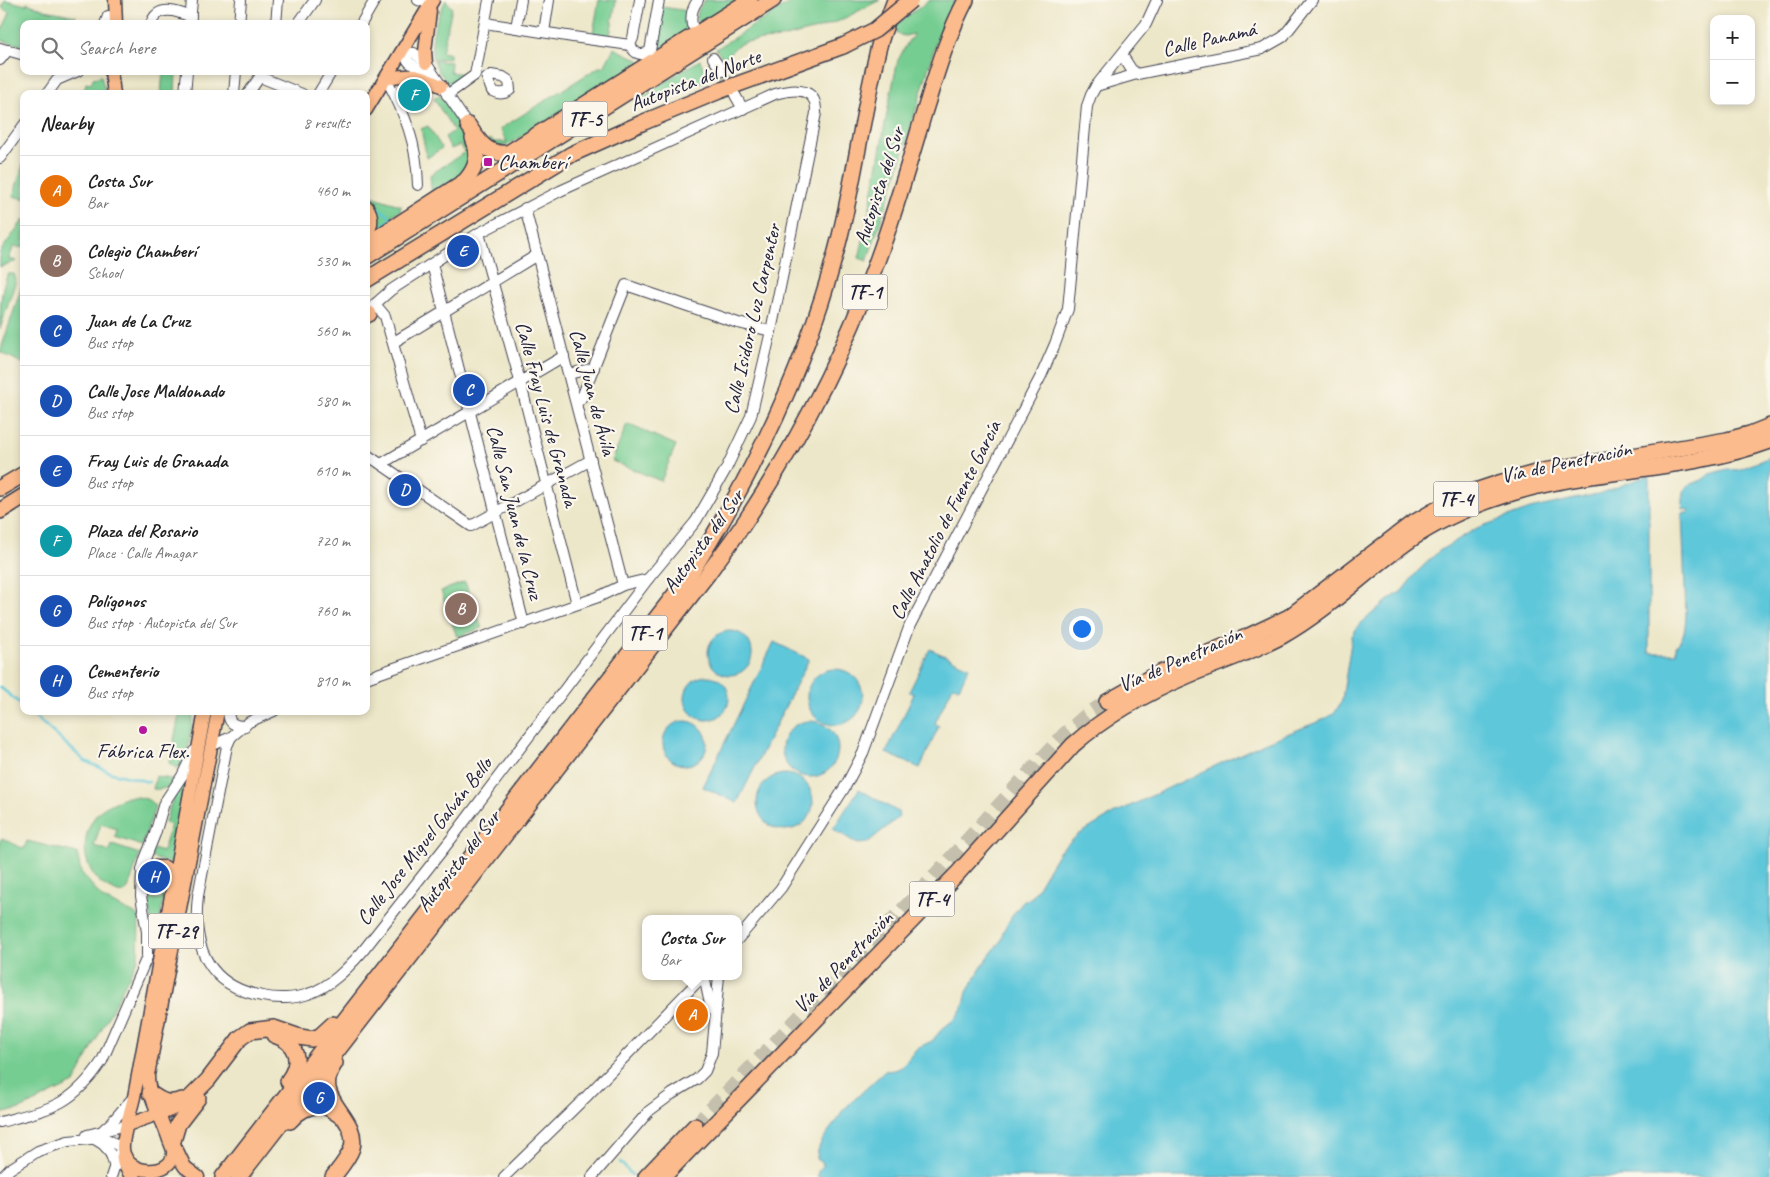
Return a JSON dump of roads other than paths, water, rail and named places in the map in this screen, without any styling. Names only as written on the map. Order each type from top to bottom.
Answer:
[{"type":"highway","points":[[468,125],[485,148],[496,153],[508,154],[750,0]]},
{"type":"highway","name":"Autopista del Norte","points":[[370,255],[773,0]]},
{"type":"highway","name":"Autopista del Sur","points":[[223,1177],[686,580],[713,538],[759,454],[799,368],[828,281],[840,235],[878,49],[895,0]]},
{"type":"highway","name":"Autopista del Norte","points":[[370,281],[572,154],[644,122],[719,92],[843,46],[874,30],[911,0]]},
{"type":"highway","name":"Autopista del Sur","points":[[239,1177],[706,576],[750,515],[782,462],[821,389],[853,322],[877,262],[897,203],[942,54],[966,0]]},
{"type":"highway","points":[[370,242],[465,181],[477,161],[477,151],[468,125]]},
{"type":"highway","points":[[397,238],[431,203]]},
{"type":"highway","name":"Vía de Penetración","points":[[1729,446],[1750,434],[1770,426]]},
{"type":"highway","name":"Vía de Penetración","points":[[663,1177],[958,873],[1073,745],[1103,720],[1136,698],[1190,674],[1289,617],[1410,525],[1466,494],[1499,483],[1543,472],[1770,441]]},
{"type":"highway","points":[[0,488],[20,476]]},
{"type":"highway","points":[[0,510],[20,498]]},
{"type":"highway","name":"Vía de Penetración","points":[[1107,702],[1153,676],[1224,654]]},
{"type":"highway","points":[[158,1114],[183,1104],[208,1080],[240,1038],[250,1031],[274,1028],[300,1037],[312,1038],[320,1036],[328,1030],[340,1015],[352,1011]]},
{"type":"highway","points":[[264,1029],[287,1042],[294,1050],[296,1056],[297,1064],[292,1075],[279,1093],[280,1103]]},
{"type":"highway","points":[[333,1177],[348,1158],[352,1145],[352,1133],[348,1123],[328,1093],[327,1078],[333,1066],[354,1039],[354,1029]]},
{"type":"highway","points":[[170,1140],[178,1124],[205,1088],[208,1080]]},
{"type":"highway","points":[[150,1093],[168,1103],[174,1103],[190,1096]]},
{"type":"highway","points":[[262,1147],[272,1144],[294,1115],[303,1109],[322,1106],[342,1116]]},
{"type":"highway","points":[[646,1177],[695,1126]]},
{"type":"highway","points":[[120,1157],[133,1177]]},
{"type":"main road","points":[[107,0],[109,20]]},
{"type":"main road","points":[[110,20],[115,0]]},
{"type":"main road","points":[[370,104],[432,2]]},
{"type":"main road","points":[[426,63],[426,32],[432,2]]},
{"type":"main road","points":[[114,75],[114,90]]},
{"type":"main road","points":[[115,75],[121,90]]},
{"type":"main road","points":[[386,78],[418,75],[444,90]]},
{"type":"main road","name":"TF-29","points":[[120,1157],[134,1097],[204,715]]},
{"type":"main road","name":"TF-29","points":[[170,1140],[150,1093],[148,1076],[217,715]]},
{"type":"main road","points":[[149,863],[164,867],[174,874]]},
{"type":"main road","points":[[127,1125],[158,1114]]},
{"type":"main road","points":[[170,1140],[192,1173]]},
{"type":"main road","points":[[155,1175],[164,1170],[170,1162],[170,1140]]},
{"type":"main road","points":[[120,1157],[134,1169],[148,1174],[155,1175],[178,1171],[192,1173]]},
{"type":"street","points":[[239,20],[241,0]]},
{"type":"street","points":[[276,20],[278,0]]},
{"type":"street","points":[[301,20],[315,0]]},
{"type":"street","points":[[363,20],[375,0]]},
{"type":"street","points":[[418,0],[432,2]]},
{"type":"street","points":[[444,90],[474,75],[489,0]]},
{"type":"street","points":[[516,28],[521,0]]},
{"type":"street","points":[[544,32],[550,0]]},
{"type":"street","points":[[640,0],[632,41],[633,50],[638,54],[645,54],[650,51],[659,0]]},
{"type":"street","points":[[692,25],[692,8],[698,0]]},
{"type":"street","name":"Calle Anatolio de Fuente García","points":[[742,934],[781,888],[845,787],[863,753],[910,625],[1041,376],[1068,309],[1086,106],[1096,86],[1146,24],[1157,0]]},
{"type":"street","name":"Calle Panamá","points":[[1096,86],[1137,74],[1262,48],[1283,37],[1312,0]]},
{"type":"street","points":[[191,1],[191,20]]},
{"type":"street","points":[[152,20],[161,11],[166,10],[176,11],[191,20]]},
{"type":"street","points":[[485,23],[544,32],[632,41]]},
{"type":"street","points":[[632,41],[637,35],[644,34],[649,37],[652,43]]},
{"type":"street","points":[[0,60],[4,49],[20,53]]},
{"type":"street","points":[[402,52],[418,70],[444,90]]},
{"type":"street","points":[[402,52],[414,53],[426,63],[468,125]]},
{"type":"street","points":[[1122,55],[1131,69],[1137,74]]},
{"type":"street","points":[[713,58],[722,70]]},
{"type":"street","points":[[185,90],[187,75]]},
{"type":"street","points":[[236,75],[244,84],[256,82],[287,90]]},
{"type":"street","points":[[234,90],[236,75]]},
{"type":"street","points":[[320,90],[330,75]]},
{"type":"street","points":[[48,90],[57,76]]},
{"type":"street","points":[[386,78],[405,116],[418,165],[418,185]]},
{"type":"street","name":"Calle Isidoro Luz Carpenter","points":[[645,583],[696,521],[726,469],[751,416],[771,331],[816,113],[814,100],[807,93],[792,90],[775,94],[743,109]]},
{"type":"street","points":[[370,312],[391,290],[479,233],[526,208],[743,109],[735,95]]},
{"type":"street","points":[[0,158],[20,130]]},
{"type":"street","name":"Calle Juan de Ávila","points":[[526,208],[577,403],[620,595],[625,608]]},
{"type":"street","name":"Calle Fray Luis de Granada","points":[[479,233],[520,382],[577,604]]},
{"type":"street","points":[[394,342],[537,255]]},
{"type":"street","name":"Calle San Juan de la Cruz","points":[[432,264],[524,624]]},
{"type":"street","points":[[577,403],[582,397],[626,286],[738,323],[771,331]]},
{"type":"street","points":[[370,313],[385,316],[421,441]]},
{"type":"street","points":[[382,464],[564,356]]},
{"type":"street","points":[[569,374],[594,368]]},
{"type":"street","points":[[370,456],[471,526],[591,460]]},
{"type":"street","points":[[370,677],[620,589],[645,583]]},
{"type":"street","name":"Calle Jose Miguel Galván Bello","points":[[231,737],[227,746],[198,896],[196,915],[198,939],[205,958],[217,975],[233,987],[251,994],[271,998],[306,995],[320,989],[353,962],[452,838],[645,583]]},
{"type":"street","points":[[229,715],[231,723],[237,726],[262,715]]},
{"type":"street","points":[[211,746],[231,737],[248,720]]},
{"type":"street","points":[[0,1122],[40,1112],[69,1098],[92,1076],[102,1061],[147,957],[146,883],[164,803],[182,776],[192,753],[198,746]]},
{"type":"street","points":[[504,1177],[586,1097],[700,980]]},
{"type":"street","points":[[705,980],[714,1022]]},
{"type":"street","points":[[713,980],[717,992]]},
{"type":"street","points":[[592,1177],[649,1112],[672,1094],[697,1079],[705,1071],[712,1053],[718,980]]},
{"type":"street","points":[[686,994],[698,992],[704,994],[710,1001]]},
{"type":"street","points":[[103,1130],[134,1097]]},
{"type":"street","points":[[2,1177],[10,1169],[38,1151],[103,1130],[127,1125]]},
{"type":"street","points":[[68,1141],[93,1138],[109,1140],[120,1157]]},
{"type":"street","points":[[93,1138],[120,1157]]},
{"type":"street","points":[[112,1177],[120,1157]]},
{"type":"water","points":[[1770,457],[1770,1177],[818,1177],[818,1171],[823,1166],[823,1163],[817,1159],[820,1145],[843,1110],[885,1071],[902,1067],[917,1048],[932,1041],[942,1029],[956,1018],[964,1005],[967,992],[984,963],[1002,939],[1003,931],[1014,913],[1023,902],[1032,897],[1059,852],[1078,835],[1113,814],[1264,743],[1325,719],[1336,711],[1342,700],[1352,636],[1358,626],[1383,604],[1402,591],[1417,572],[1439,551],[1477,528],[1530,509],[1602,493],[1649,475],[1649,653],[1676,653],[1676,646],[1684,632],[1686,615],[1682,513],[1689,513],[1689,510],[1682,509],[1684,492],[1687,486],[1702,480],[1710,474],[1727,469],[1738,470]]},
{"type":"water","points":[[734,631],[746,637],[751,644],[751,662],[746,669],[739,674],[726,675],[718,672],[711,665],[708,649],[711,641],[718,634]]},
{"type":"water","points":[[774,642],[809,659],[737,803],[703,787]]},
{"type":"water","points":[[930,649],[969,667],[959,688],[953,686],[935,723],[939,726],[920,768],[886,753],[914,694],[909,692]]},
{"type":"water","points":[[835,669],[846,671],[855,677],[861,686],[863,697],[861,708],[855,717],[846,723],[835,725],[824,723],[815,717],[809,708],[807,697],[809,686],[815,677],[824,671]]},
{"type":"water","points":[[711,676],[723,682],[728,689],[728,707],[723,714],[716,719],[703,720],[695,717],[688,710],[685,694],[688,686],[695,679]]},
{"type":"water","points":[[689,721],[701,727],[706,734],[706,752],[701,759],[694,764],[681,765],[673,762],[666,755],[663,739],[666,731],[673,724]]},
{"type":"water","points":[[810,721],[821,723],[830,729],[836,738],[838,749],[836,760],[830,769],[821,775],[810,777],[799,775],[790,769],[784,760],[782,749],[784,738],[790,729],[799,723]]},
{"type":"water","points":[[785,774],[796,776],[805,782],[811,791],[813,802],[811,813],[805,822],[796,828],[785,830],[774,828],[765,822],[759,813],[757,802],[759,791],[765,782],[774,776]]},
{"type":"water","points":[[859,789],[898,812],[899,817],[867,843],[858,844],[833,829]]},
{"type":"waterway","points":[[370,203],[394,219]]},
{"type":"waterway","points":[[384,224],[392,218]]},
{"type":"waterway","points":[[0,687],[20,704]]},
{"type":"waterway","points":[[33,715],[85,761],[112,773],[149,782]]},
{"type":"waterway","points":[[620,1162],[632,1175]]},
{"type":"tunnel","points":[[722,71],[733,92]]},
{"type":"tunnel","points":[[695,1126],[920,892],[1064,735],[1087,715],[1107,702]]},
{"type":"place","name":"Plaza del Rosario","points":[[414,95]]},
{"type":"place","name":"Chamberí","points":[[488,162]]},
{"type":"place","name":"Fray Luis de Granada","points":[[463,251]]},
{"type":"place","name":"Juan de La Cruz","points":[[469,390]]},
{"type":"place","name":"Calle Jose Maldonado","points":[[405,490]]},
{"type":"place","name":"Colegio Chamberí","points":[[461,609]]},
{"type":"place","name":"Fábrica Flex.","points":[[143,730]]},
{"type":"place","name":"Cementerio","points":[[154,877]]},
{"type":"place","name":"Costa Sur","points":[[692,1015]]},
{"type":"place","name":"Polígonos","points":[[319,1098]]}]
